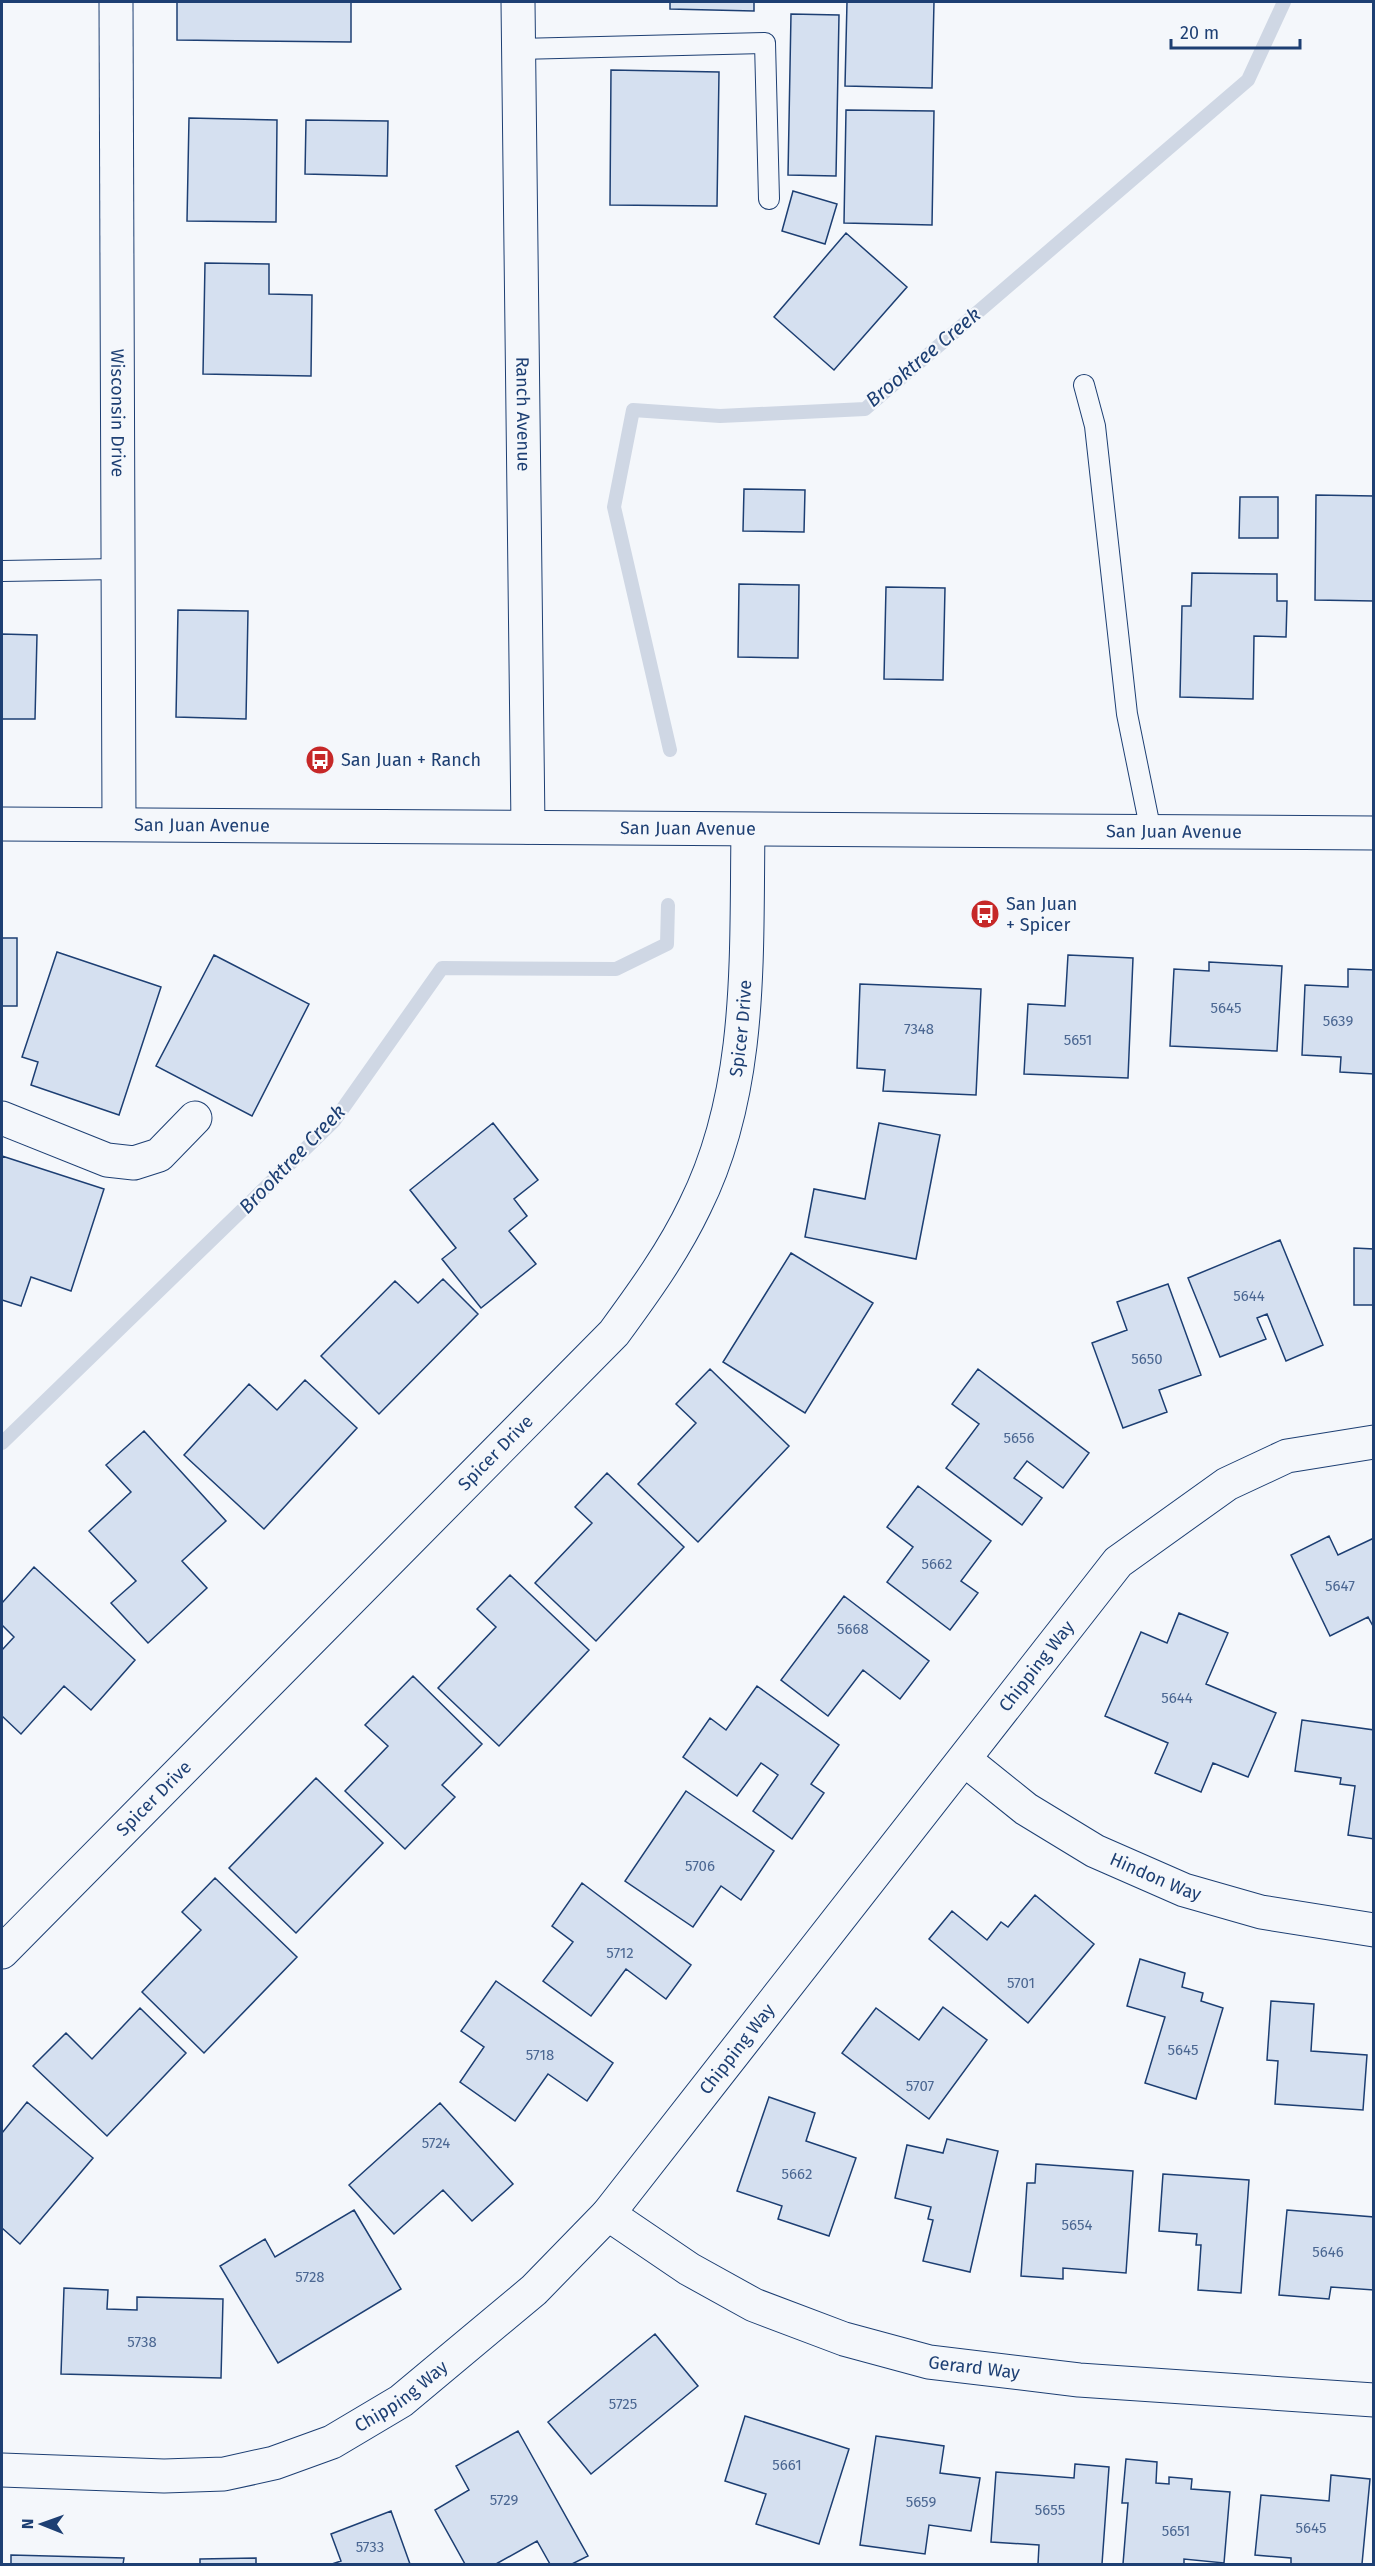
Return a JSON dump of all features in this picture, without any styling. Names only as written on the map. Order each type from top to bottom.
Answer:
[{"type":"street","name":"Wisconsin Drive","points":[[117,2],[119,824]]},
{"type":"street","name":"Ranch Avenue","points":[[518,2],[528,827]]},
{"type":"street","name":"San Juan Avenue","points":[[2,824],[1374,833]]},
{"type":"street","name":"Spicer Drive","points":[[2,1952],[614,1333],[659,1272],[696,1205],[722,1135],[739,1060],[746,988],[748,830]]},
{"type":"street","points":[[2,1118],[106,1160],[134,1163],[159,1155],[195,1118]]},
{"type":"street","name":"Chipping Way","points":[[2,2470],[164,2476],[224,2474],[274,2463],[332,2442],[402,2401],[534,2290],[608,2214],[1118,1562],[1227,1484],[1267,1465],[1287,1456],[1374,1442]]},
{"type":"street","name":"Hindon Way","points":[[965,1760],[1026,1809],[1095,1851],[1184,1890],[1261,1912],[1374,1930]]},
{"type":"street","name":"Gerard Way","points":[[608,2214],[689,2269],[754,2305],[844,2340],[929,2362],[1079,2379],[1374,2400]]},
{"type":"lane","points":[[518,48],[765,43],[769,200]]},
{"type":"lane","points":[[1084,385],[1096,437],[1127,714],[1151,832]]},
{"type":"lane","points":[[2,572],[118,569]]},
{"type":"building","points":[[177,2],[351,2],[351,42],[177,40]]},
{"type":"building","points":[[670,2],[754,2],[754,11],[670,9]]},
{"type":"building","points":[[847,2],[934,2],[932,88],[845,86]]},
{"type":"building","points":[[791,14],[839,15],[836,176],[788,175]]},
{"type":"building","points":[[611,70],[719,72],[717,206],[610,205]]},
{"type":"building","points":[[846,110],[934,111],[932,225],[844,223]]},
{"type":"building","points":[[189,118],[277,120],[276,222],[187,221]]},
{"type":"building","points":[[306,120],[388,121],[387,176],[305,174]]},
{"type":"building","points":[[793,191],[837,204],[825,244],[782,231]]},
{"type":"building","points":[[846,233],[907,287],[834,370],[774,317]]},
{"type":"building","points":[[205,263],[269,264],[269,294],[312,295],[311,376],[203,374]]},
{"type":"building","points":[[744,489],[805,490],[804,532],[743,531]]},
{"type":"building","points":[[1316,495],[1374,496],[1374,601],[1315,600]]},
{"type":"building","points":[[1240,497],[1278,497],[1278,538],[1239,538]]},
{"type":"building","points":[[1192,573],[1277,574],[1277,601],[1287,601],[1286,637],[1254,636],[1253,699],[1180,697],[1182,606],[1191,606]]},
{"type":"building","points":[[739,584],[799,585],[798,658],[738,657]]},
{"type":"building","points":[[886,587],[945,588],[943,680],[884,679]]},
{"type":"building","points":[[178,610],[248,611],[246,719],[176,717]]},
{"type":"building","points":[[2,634],[37,635],[35,719],[2,719]]},
{"type":"building","points":[[2,938],[17,938],[17,1006],[2,1006]]},
{"type":"building","points":[[57,952],[161,987],[119,1115],[31,1085],[38,1062],[22,1057]]},
{"type":"building","points":[[214,955],[309,1004],[252,1116],[156,1066]]},
{"type":"building","points":[[1068,955],[1133,958],[1128,1078],[1024,1074],[1028,1004],[1065,1006]]},
{"type":"building","points":[[1209,962],[1282,966],[1277,1051],[1170,1046],[1174,969],[1209,971]]},
{"type":"building","points":[[1348,969],[1374,970],[1374,1074],[1340,1072],[1341,1057],[1302,1055],[1305,985],[1348,987]]},
{"type":"building","points":[[860,984],[981,989],[976,1095],[883,1091],[885,1070],[857,1068]]},
{"type":"building","points":[[493,1123],[538,1180],[514,1199],[527,1216],[509,1231],[536,1264],[481,1308],[442,1259],[456,1248],[410,1190]]},
{"type":"building","points":[[879,1123],[940,1135],[916,1259],[805,1237],[814,1189],[865,1199]]},
{"type":"building","points":[[2,1156],[104,1189],[71,1291],[31,1277],[21,1306],[2,1300]]},
{"type":"building","points":[[1280,1240],[1323,1345],[1286,1361],[1267,1314],[1257,1318],[1266,1339],[1220,1357],[1188,1278]]},
{"type":"building","points":[[1354,1248],[1374,1249],[1374,1305],[1354,1305]]},
{"type":"building","points":[[791,1253],[873,1303],[805,1413],[723,1362]]},
{"type":"building","points":[[443,1279],[478,1314],[379,1414],[321,1356],[395,1281],[418,1303]]},
{"type":"building","points":[[1168,1284],[1201,1375],[1159,1390],[1167,1412],[1123,1428],[1092,1343],[1127,1330],[1117,1302]]},
{"type":"building","points":[[710,1369],[789,1446],[698,1542],[638,1484],[696,1423],[676,1404]]},
{"type":"building","points":[[978,1369],[1089,1453],[1063,1488],[1027,1461],[1014,1478],[1042,1498],[1022,1525],[946,1468],[979,1424],[952,1404]]},
{"type":"building","points":[[305,1380],[357,1428],[264,1529],[184,1455],[249,1384],[277,1410]]},
{"type":"building","points":[[144,1431],[226,1521],[182,1561],[207,1588],[148,1643],[111,1603],[136,1581],[89,1531],[131,1492],[106,1465]]},
{"type":"building","points":[[607,1473],[684,1547],[596,1641],[535,1583],[592,1523],[575,1507]]},
{"type":"building","points":[[918,1486],[991,1541],[961,1581],[978,1593],[950,1630],[887,1582],[913,1547],[887,1527]]},
{"type":"building","points":[[1329,1536],[1338,1555],[1374,1538],[1374,1628],[1368,1617],[1330,1636],[1291,1555]]},
{"type":"building","points":[[34,1567],[135,1660],[91,1710],[64,1686],[21,1734],[2,1716],[2,1650],[14,1637],[2,1625],[2,1603]]},
{"type":"building","points":[[510,1575],[589,1650],[499,1746],[438,1688],[496,1627],[477,1609]]},
{"type":"building","points":[[844,1596],[929,1661],[900,1699],[863,1670],[828,1716],[781,1680]]},
{"type":"building","points":[[1179,1613],[1228,1633],[1206,1684],[1276,1713],[1248,1777],[1213,1763],[1201,1792],[1155,1773],[1168,1743],[1105,1716],[1141,1632],[1167,1643]]},
{"type":"building","points":[[413,1676],[482,1744],[442,1785],[455,1797],[405,1849],[345,1791],[388,1746],[365,1725]]},
{"type":"building","points":[[757,1686],[839,1745],[811,1784],[824,1793],[792,1839],[753,1811],[778,1775],[761,1763],[737,1796],[683,1757],[710,1718],[726,1730]]},
{"type":"building","points":[[1302,1720],[1374,1730],[1374,1839],[1348,1835],[1355,1786],[1340,1784],[1341,1778],[1295,1771]]},
{"type":"building","points":[[316,1778],[383,1843],[296,1933],[229,1868]]},
{"type":"building","points":[[686,1791],[774,1851],[741,1900],[721,1886],[693,1927],[625,1881]]},
{"type":"building","points":[[215,1878],[297,1957],[204,2053],[142,1992],[201,1930],[182,1912]]},
{"type":"building","points":[[582,1883],[691,1965],[666,1999],[626,1969],[591,2016],[543,1981],[573,1942],[552,1926]]},
{"type":"building","points":[[1035,1895],[1094,1944],[1028,2023],[929,1939],[952,1911],[987,1940],[1001,1922],[1008,1927]]},
{"type":"building","points":[[1140,1959],[1185,1973],[1182,1987],[1203,1993],[1201,2001],[1223,2008],[1196,2099],[1145,2083],[1165,2017],[1127,2006]]},
{"type":"building","points":[[496,1981],[613,2063],[587,2101],[548,2074],[515,2121],[460,2082],[484,2047],[461,2031]]},
{"type":"building","points":[[1271,2001],[1314,2004],[1311,2051],[1367,2055],[1363,2110],[1275,2104],[1278,2061],[1267,2060]]},
{"type":"building","points":[[943,2007],[987,2040],[929,2119],[842,2053],[876,2008],[919,2040]]},
{"type":"building","points":[[140,2008],[186,2053],[107,2136],[33,2066],[66,2033],[92,2059]]},
{"type":"building","points":[[769,2097],[815,2113],[806,2141],[856,2158],[829,2236],[778,2219],[782,2206],[737,2191]]},
{"type":"building","points":[[27,2102],[93,2158],[20,2244],[2,2228],[2,2133]]},
{"type":"building","points":[[440,2103],[513,2184],[472,2221],[443,2190],[394,2234],[349,2185]]},
{"type":"building","points":[[947,2139],[998,2151],[970,2272],[923,2261],[933,2220],[928,2219],[931,2207],[895,2198],[907,2145],[943,2153]]},
{"type":"building","points":[[1036,2164],[1133,2171],[1126,2273],[1063,2268],[1063,2279],[1021,2276],[1027,2183],[1035,2183]]},
{"type":"building","points":[[1163,2174],[1249,2180],[1241,2293],[1198,2290],[1201,2245],[1196,2245],[1197,2234],[1159,2231]]},
{"type":"building","points":[[354,2210],[401,2289],[278,2363],[220,2266],[265,2239],[275,2257]]},
{"type":"building","points":[[1287,2210],[1374,2217],[1374,2290],[1331,2287],[1329,2299],[1279,2295]]},
{"type":"building","points":[[64,2288],[108,2290],[107,2309],[137,2310],[137,2297],[223,2299],[221,2378],[61,2374]]},
{"type":"building","points":[[655,2334],[698,2386],[591,2474],[548,2422]]},
{"type":"building","points":[[745,2416],[849,2449],[819,2544],[756,2524],[766,2494],[725,2481]]},
{"type":"building","points":[[518,2431],[588,2556],[572,2564],[550,2564],[537,2541],[496,2564],[465,2564],[435,2510],[469,2490],[456,2466]]},
{"type":"building","points":[[876,2436],[944,2446],[940,2473],[980,2478],[971,2531],[929,2525],[925,2554],[860,2545]]},
{"type":"building","points":[[1126,2459],[1157,2462],[1156,2483],[1169,2484],[1169,2477],[1192,2479],[1191,2489],[1230,2492],[1224,2563],[1184,2559],[1184,2564],[1123,2564],[1128,2503],[1122,2503]]},
{"type":"building","points":[[1075,2464],[1109,2467],[1102,2564],[1038,2564],[1039,2545],[991,2542],[996,2472],[1074,2478]]},
{"type":"building","points":[[1331,2475],[1370,2479],[1362,2564],[1291,2564],[1291,2558],[1255,2555],[1261,2495],[1329,2501]]},
{"type":"building","points":[[391,2511],[410,2564],[332,2564],[341,2561],[331,2534]]},
{"type":"building","points":[[11,2555],[124,2558],[123,2564],[11,2564]]},
{"type":"building","points":[[256,2558],[256,2564],[200,2564],[200,2559]]},
{"type":"waterway","name":"Brooktree Creek","points":[[670,750],[614,507],[633,410],[720,416],[865,409],[1248,80],[1284,2]]},
{"type":"waterway","name":"Brooktree Creek","points":[[2,1443],[334,1121],[442,968],[616,969],[667,944],[668,905]]},
{"type":"place","name":"San Juan + Ranch","points":[[320,760]]},
{"type":"place","name":"San Juan + Spicer","points":[[985,914]]}]
